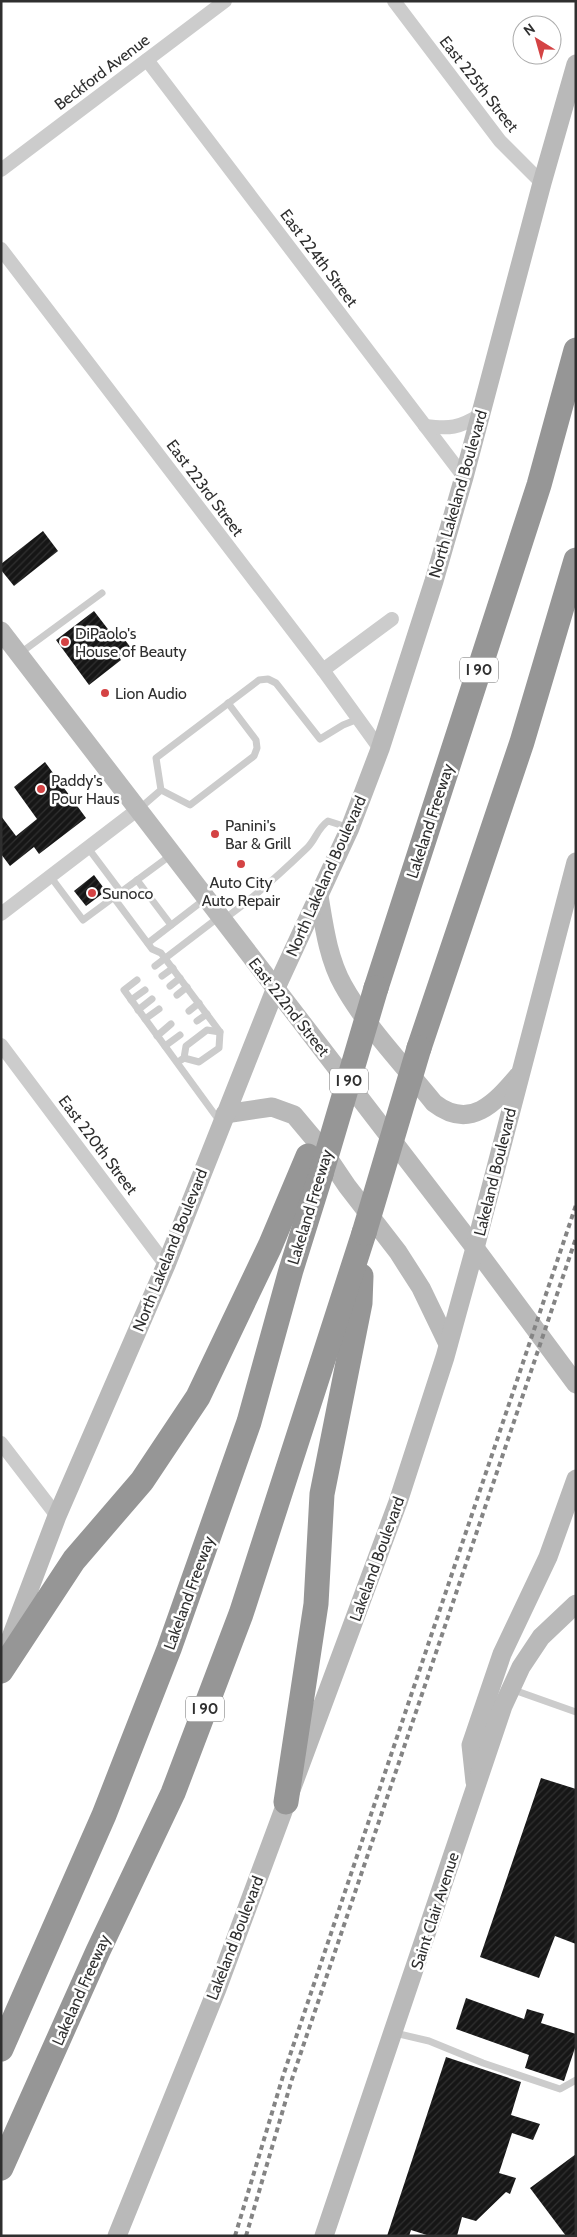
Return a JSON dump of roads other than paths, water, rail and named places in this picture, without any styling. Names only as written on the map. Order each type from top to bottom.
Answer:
[{"type":"highway","name":"Lakeland Freeway","points":[[1,2049],[104,1815],[169,1649],[249,1422],[291,1270],[314,1165],[376,988],[540,485],[576,350]]},
{"type":"highway","name":"Lakeland Freeway","points":[[1,2168],[98,1951],[173,1793],[241,1614],[364,1233],[419,1048],[522,742],[576,560]]},
{"type":"highway","points":[[1,1671],[74,1560],[142,1481],[198,1397],[270,1246],[314,1165]]},
{"type":"highway","points":[[286,1802],[316,1604],[322,1494],[360,1303],[364,1233]]},
{"type":"street","name":"Beckford Avenue","points":[[1,170],[224,1]]},
{"type":"street","name":"East 225th Street","points":[[394,1],[500,141],[542,183]]},
{"type":"street","name":"East 224th Street","points":[[147,60],[464,477]]},
{"type":"street","name":"North Lakeland Boulevard","points":[[1,1662],[57,1516],[166,1266],[275,990],[350,828],[380,749],[434,581],[464,477],[542,183],[576,64]]},
{"type":"street","name":"East 223rd Street","points":[[1,249],[323,670],[380,749]]},
{"type":"street","points":[[425,426],[448,429],[465,424],[480,415]]},
{"type":"street","points":[[323,670],[392,619]]},
{"type":"street","name":"East 222nd Street","points":[[1,631],[171,855],[475,1248],[576,1384]]},
{"type":"street","points":[[1,914],[137,810]]},
{"type":"street","name":"Lakeland Boulevard","points":[[117,2236],[217,1989],[398,1502],[448,1344],[475,1248],[576,862]]},
{"type":"street","points":[[319,896],[329,947],[342,984],[379,1036],[434,1103],[445,1111],[458,1114],[475,1113],[493,1102],[520,1074]]},
{"type":"street","name":"East 220th Street","points":[[1,1045],[166,1266]]},
{"type":"street","points":[[223,1118],[272,1107],[294,1115],[320,1146],[347,1186],[398,1252],[421,1288],[448,1344]]},
{"type":"street","points":[[1,1443],[57,1516]]},
{"type":"street","points":[[476,1788],[471,1745],[502,1654],[548,1557],[576,1479]]},
{"type":"street","name":"Saint Clair Avenue","points":[[324,2236],[511,1689],[541,1637],[573,1611]]},
{"type":"lane","points":[[19,654],[102,593]]},
{"type":"lane","points":[[162,790],[156,758],[259,680],[268,679],[276,683],[320,739],[343,725],[358,719]]},
{"type":"lane","points":[[162,790],[190,805],[254,756],[257,748],[256,740],[228,703]]},
{"type":"lane","points":[[137,810],[162,790]]},
{"type":"lane","points":[[155,966],[247,902],[312,843],[319,828],[328,821],[350,828]]},
{"type":"lane","points":[[88,848],[121,892]]},
{"type":"lane","points":[[50,876],[83,920],[171,855]]},
{"type":"lane","points":[[137,880],[171,926]]},
{"type":"lane","points":[[114,898],[148,943],[173,968],[220,1032],[219,1048],[199,1062],[184,1058]]},
{"type":"lane","points":[[148,943],[206,899]]},
{"type":"lane","points":[[162,976],[173,968]]},
{"type":"lane","points":[[170,986],[180,978]]},
{"type":"lane","points":[[137,980],[124,990],[177,1063],[223,1118]]},
{"type":"lane","points":[[177,995],[187,987]]},
{"type":"lane","points":[[131,1000],[145,990]]},
{"type":"lane","points":[[138,1010],[152,999]]},
{"type":"lane","points":[[189,1011],[199,1003]]},
{"type":"lane","points":[[145,1019],[159,1008]]},
{"type":"lane","points":[[197,1022],[207,1014]]},
{"type":"lane","points":[[157,1036],[171,1024]]},
{"type":"lane","points":[[177,1063],[184,1058],[186,1046],[208,1030],[220,1032]]},
{"type":"lane","points":[[164,1046],[180,1035]]},
{"type":"lane","points":[[511,1689],[576,1712]]},
{"type":"lane","points":[[394,2033],[430,2041],[483,2063],[560,2090],[576,2080]]},
{"type":"railway","points":[[235,2236],[283,2076],[576,1205]]},
{"type":"railway","points":[[246,2236],[292,2079],[576,1238]]},
{"type":"place","name":"DiPaolo's House of Beauty","points":[[65,642]]},
{"type":"place","name":"Lion Audio","points":[[105,693]]},
{"type":"place","name":"Paddy's Pour Haus","points":[[41,789]]},
{"type":"place","name":"Panini's Bar & Grill","points":[[215,834]]},
{"type":"place","name":"Auto City Auto Repair","points":[[241,864]]},
{"type":"place","name":"Sunoco","points":[[92,893]]}]
